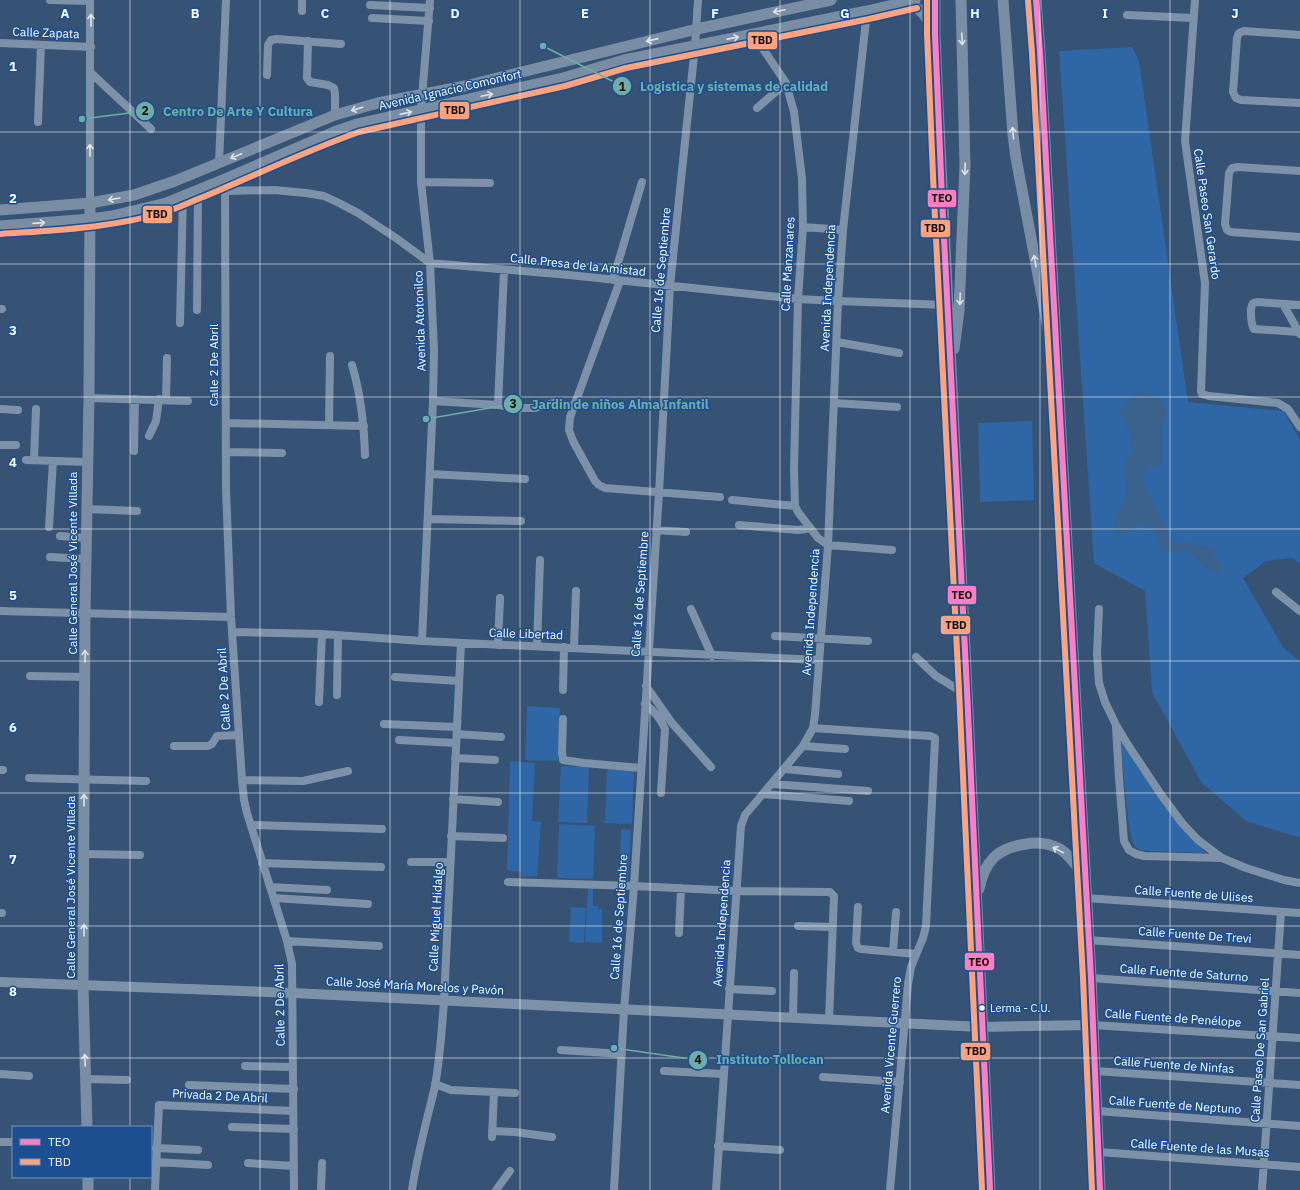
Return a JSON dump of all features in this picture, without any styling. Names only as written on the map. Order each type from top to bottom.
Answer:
[{"type":"main road","name":"Avenida Ignacio Comonfort","points":[[0,210],[90,203],[115,199],[147,191],[336,115],[378,103],[423,95],[507,76],[697,29],[831,0]]},
{"type":"main road","name":"Avenida Ignacio Comonfort","points":[[0,226],[90,219],[112,216],[146,208],[166,203],[334,132],[358,124],[564,78],[624,60],[915,0]]},
{"type":"main road","points":[[935,0],[935,34],[947,305],[990,1190]]},
{"type":"main road","points":[[951,367],[959,312],[965,165],[961,0]]},
{"type":"main road","points":[[1003,0],[1016,158],[1045,317],[1058,367]]},
{"type":"main road","points":[[1036,0],[1058,367],[1091,978],[1100,1190]]},
{"type":"main road","points":[[1040,52],[1043,30],[1044,0]]},
{"type":"main road","points":[[896,5],[915,7],[920,10],[926,16],[935,34]]},
{"type":"main road","name":"Calle General José Vicente Villada","points":[[87,1126],[83,986],[90,203]]},
{"type":"main road","points":[[976,902],[981,876],[990,862],[999,852],[1014,846],[1040,843],[1060,850],[1074,862],[1085,877]]},
{"type":"main road","points":[[88,1178],[88,1190]]},
{"type":"street","points":[[50,0],[90,0]]},
{"type":"street","name":"Calle General José Vicente Villada","points":[[90,0],[90,203]]},
{"type":"street","points":[[219,163],[226,0]]},
{"type":"street","points":[[302,0],[302,11]]},
{"type":"street","name":"Calle 16 de Septiembre","points":[[614,1190],[624,1010],[634,886],[659,493],[670,286],[697,29],[698,0]]},
{"type":"street","name":"Calle Paseo San Gerardo","points":[[1195,0],[1185,141],[1205,283],[1200,391],[1202,394],[1209,396],[1278,403],[1288,409],[1300,427]]},
{"type":"street","points":[[370,5],[430,4]]},
{"type":"street","name":"Avenida Atotonilco","points":[[422,641],[434,350],[430,263],[421,182],[421,109],[430,4]]},
{"type":"street","name":"Avenida Independencia","points":[[716,1190],[741,826],[745,815],[803,746],[813,728],[815,715],[828,545],[835,403],[836,342],[843,230],[867,11]]},
{"type":"street","points":[[1127,15],[1193,18]]},
{"type":"street","points":[[372,18],[429,21]]},
{"type":"street","points":[[1300,35],[1244,31],[1239,34],[1237,38],[1234,92],[1236,98],[1241,100],[1300,103]]},
{"type":"street","name":"Calle Manzanares","points":[[753,34],[786,83],[794,112],[802,179],[803,227],[798,299],[794,462],[795,506]]},
{"type":"street","points":[[266,75],[268,45],[270,40],[277,39],[341,44]]},
{"type":"street","points":[[308,41],[307,78],[310,82],[328,85],[334,88],[336,115]]},
{"type":"street","name":"Calle Zapata","points":[[0,43],[91,47]]},
{"type":"street","points":[[38,122],[41,45]]},
{"type":"street","points":[[91,73],[151,129]]},
{"type":"street","points":[[757,108],[786,83]]},
{"type":"street","points":[[1300,171],[1238,167],[1232,168],[1229,173],[1225,224],[1226,230],[1231,232],[1300,237]]},
{"type":"street","name":"Calle 2 De Abril","points":[[225,179],[226,452],[231,617],[238,735],[244,800],[291,957],[293,993],[294,1190]]},
{"type":"street","points":[[421,182],[490,183]]},
{"type":"street","points":[[642,182],[617,280],[570,416],[569,424],[571,436],[595,481],[605,488],[720,497]]},
{"type":"street","points":[[197,310],[198,190]]},
{"type":"street","points":[[225,191],[274,190],[324,196],[358,213],[430,263]]},
{"type":"street","points":[[180,323],[183,196]]},
{"type":"street","points":[[803,227],[843,230]]},
{"type":"street","name":"Calle Presa de la Amistad","points":[[430,263],[569,275],[798,299],[947,305]]},
{"type":"street","points":[[498,405],[504,270]]},
{"type":"street","points":[[1299,333],[1256,329],[1252,326],[1252,306],[1257,302],[1300,305]]},
{"type":"street","points":[[1282,304],[1299,333]]},
{"type":"street","points":[[836,342],[899,353]]},
{"type":"street","points":[[329,425],[330,356]]},
{"type":"street","points":[[149,436],[156,421],[163,399],[167,358]]},
{"type":"street","points":[[352,365],[358,384],[364,426],[365,455]]},
{"type":"street","points":[[89,398],[163,399],[188,401]]},
{"type":"street","points":[[134,452],[135,399]]},
{"type":"street","points":[[433,401],[498,405],[526,409],[553,403],[574,406]]},
{"type":"street","points":[[835,403],[897,407]]},
{"type":"street","points":[[0,409],[18,410]]},
{"type":"street","points":[[36,409],[30,460],[87,462]]},
{"type":"street","points":[[226,423],[364,426]]},
{"type":"street","points":[[0,445],[16,445]]},
{"type":"street","points":[[226,452],[282,453]]},
{"type":"street","points":[[49,527],[53,461]]},
{"type":"street","points":[[430,474],[525,479]]},
{"type":"street","points":[[732,500],[795,506],[818,538],[828,545],[892,550]]},
{"type":"street","points":[[87,509],[137,511]]},
{"type":"street","points":[[428,519],[521,521]]},
{"type":"street","points":[[739,525],[798,530],[806,529],[809,526]]},
{"type":"street","points":[[656,530],[686,532]]},
{"type":"street","points":[[60,536],[86,538]]},
{"type":"street","points":[[50,557],[86,558]]},
{"type":"street","points":[[537,646],[540,560]]},
{"type":"street","points":[[574,648],[576,591]]},
{"type":"street","points":[[1276,592],[1300,611]]},
{"type":"street","points":[[498,645],[500,598]]},
{"type":"street","points":[[691,609],[712,656]]},
{"type":"street","points":[[1099,609],[1097,654],[1099,683],[1105,702],[1116,725],[1142,767],[1182,823],[1198,840],[1222,858],[1246,868],[1284,880],[1300,883]]},
{"type":"street","points":[[0,611],[231,617]]},
{"type":"street","name":"Calle Libertad","points":[[232,632],[322,634],[498,645],[819,660]]},
{"type":"street","points":[[319,702],[322,634]]},
{"type":"street","points":[[337,695],[338,636]]},
{"type":"street","points":[[775,636],[868,641]]},
{"type":"street","name":"Calle Miguel Hidalgo","points":[[412,1190],[415,1170],[435,1084],[440,1050],[444,1001],[461,643]]},
{"type":"street","points":[[563,690],[564,647]]},
{"type":"street","points":[[916,657],[936,676],[967,695]]},
{"type":"street","points":[[30,676],[85,677]]},
{"type":"street","points":[[395,677],[459,681]]},
{"type":"street","points":[[646,686],[672,723],[711,767]]},
{"type":"street","points":[[645,704],[653,711],[664,725],[665,729],[662,793]]},
{"type":"street","points":[[563,719],[563,760],[578,763],[641,768]]},
{"type":"street","points":[[384,724],[501,737]]},
{"type":"street","points":[[1116,725],[1121,819],[1124,841],[1129,850],[1144,856],[1222,858]]},
{"type":"street","name":"Avenida Vicente Guerrero","points":[[813,728],[930,736],[934,738],[935,742],[926,926],[923,938],[911,967],[908,984],[906,1023],[890,1190]]},
{"type":"street","points":[[174,746],[208,746],[212,744],[217,736],[238,735]]},
{"type":"street","points":[[399,740],[456,743]]},
{"type":"street","points":[[803,746],[845,749]]},
{"type":"street","points":[[455,758],[495,760]]},
{"type":"street","points":[[785,769],[838,774]]},
{"type":"street","points":[[242,780],[303,781],[348,771]]},
{"type":"street","points":[[29,778],[146,781]]},
{"type":"street","points":[[772,784],[868,790]]},
{"type":"street","points":[[763,794],[849,801]]},
{"type":"street","points":[[453,799],[498,802]]},
{"type":"street","points":[[251,825],[382,829]]},
{"type":"street","points":[[452,836],[503,838]]},
{"type":"street","points":[[84,854],[140,855]]},
{"type":"street","points":[[411,862],[450,862]]},
{"type":"street","points":[[262,863],[381,867]]},
{"type":"street","points":[[508,882],[737,891],[830,892],[834,896],[829,1020]]},
{"type":"street","points":[[270,887],[327,890]]},
{"type":"street","points":[[679,933],[681,888]]},
{"type":"street","points":[[274,898],[368,904]]},
{"type":"street","name":"Calle Fuente de Ulises","points":[[1086,898],[1300,913]]},
{"type":"street","points":[[858,907],[856,943],[858,948],[916,954]]},
{"type":"street","points":[[893,952],[896,912]]},
{"type":"street","name":"Calle Paseo De San Gabriel","points":[[1262,1190],[1281,912]]},
{"type":"street","points":[[798,926],[833,927]]},
{"type":"street","name":"Calle Fuente De Trevi","points":[[1088,940],[1300,955]]},
{"type":"street","points":[[287,941],[379,946]]},
{"type":"street","points":[[793,1018],[794,974]]},
{"type":"street","name":"Calle Fuente de Saturno","points":[[1091,978],[1300,993]]},
{"type":"street","name":"Calle José María Morelos y Pavón","points":[[0,982],[293,993],[981,1027],[1092,1025]]},
{"type":"street","points":[[729,989],[772,991]]},
{"type":"street","name":"Calle Fuente de Penélope","points":[[1092,1025],[1300,1038]]},
{"type":"street","points":[[561,1050],[622,1054]]},
{"type":"street","points":[[245,1066],[293,1067]]},
{"type":"street","points":[[664,1071],[723,1074]]},
{"type":"street","name":"Calle Fuente de Ninfas","points":[[1095,1072],[1300,1086]]},
{"type":"street","points":[[0,1074],[30,1076]]},
{"type":"street","points":[[823,1077],[900,1082]]},
{"type":"street","points":[[86,1079],[127,1080]]},
{"type":"street","points":[[435,1084],[451,1090],[515,1093]]},
{"type":"street","points":[[189,1085],[294,1090]]},
{"type":"street","points":[[494,1092],[492,1134],[515,1132],[552,1137]]},
{"type":"street","name":"Privada 2 De Abril","points":[[155,1190],[154,1166],[158,1108],[160,1105],[294,1111]]},
{"type":"street","name":"Calle Fuente de Neptuno","points":[[1097,1111],[1300,1126]]},
{"type":"street","points":[[232,1127],[294,1129]]},
{"type":"street","points":[[0,1142],[12,1142]]},
{"type":"street","points":[[718,1146],[780,1150]]},
{"type":"street","points":[[156,1148],[198,1150]]},
{"type":"street","name":"Calle Fuente de las Musas","points":[[1099,1152],[1300,1167]]},
{"type":"street","points":[[248,1163],[294,1166]]},
{"type":"street","points":[[321,1190],[322,1163]]},
{"type":"street","points":[[154,1166],[208,1165]]},
{"type":"street","points":[[496,1190],[510,1170]]},
{"type":"shaded area","points":[[1132,47],[1139,61],[1188,402],[1284,411],[1300,440],[1300,564],[1292,558],[1266,561],[1243,578],[1283,647],[1300,662],[1300,837],[1246,821],[1201,782],[1152,692],[1145,591],[1094,563],[1059,51]]},
{"type":"shaded area","points":[[1139,392],[1158,397],[1167,411],[1160,431],[1162,449],[1161,464],[1146,469],[1142,481],[1173,545],[1186,542],[1196,546],[1215,547],[1214,558],[1221,563],[1221,571],[1216,573],[1205,568],[1189,551],[1162,551],[1152,530],[1139,523],[1122,535],[1114,529],[1116,516],[1127,494],[1124,466],[1133,448],[1129,441],[1130,432],[1120,413],[1122,407]]},
{"type":"shaded area","points":[[1032,421],[1034,500],[980,502],[978,423]]},
{"type":"shaded area","points":[[527,706],[560,708],[558,761],[525,760]]},
{"type":"shaded area","points":[[1120,740],[1182,826],[1206,853],[1149,851],[1140,850],[1135,847],[1131,837],[1128,818]]},
{"type":"shaded area","points":[[510,761],[535,763],[532,821],[541,822],[537,876],[523,877],[520,872],[507,870]]},
{"type":"shaded area","points":[[561,766],[589,767],[587,823],[558,822]]},
{"type":"shaded area","points":[[607,768],[634,769],[632,824],[605,823]]},
{"type":"shaded area","points":[[559,824],[595,826],[593,879],[557,878]]},
{"type":"shaded area","points":[[621,829],[631,830],[628,881],[619,880]]},
{"type":"shaded area","points":[[593,888],[593,906],[598,906],[598,909],[602,909],[602,943],[585,942],[588,889]]},
{"type":"shaded area","points":[[571,907],[586,908],[584,943],[569,942]]},
{"type":"transit line","name":"TBD","points":[[927,0],[934,199],[959,690],[982,1190]]},
{"type":"transit line","name":"TEO","points":[[935,0],[935,34],[942,198],[990,1190]]},
{"type":"transit line","name":"TEO","points":[[1036,0],[1091,978],[1100,1190]]},
{"type":"transit line","name":"TBD","points":[[1028,1],[1083,978],[1092,1190]]},
{"type":"transit line","name":"TBD","points":[[1,234],[106,225],[148,217],[174,209],[302,154],[359,132],[565,86],[626,68],[917,8]]},
{"type":"place","name":"Logistica y sistemas de calidad","points":[[543,46]]},
{"type":"place","name":"Centro De Arte Y Cultura","points":[[82,119]]},
{"type":"place","name":"Jardin de niños Alma Infantil","points":[[426,419]]},
{"type":"place","name":"Lerma - C.U.","points":[[982,1008]]},
{"type":"place","name":"Instituto Tollocan","points":[[614,1048]]}]
